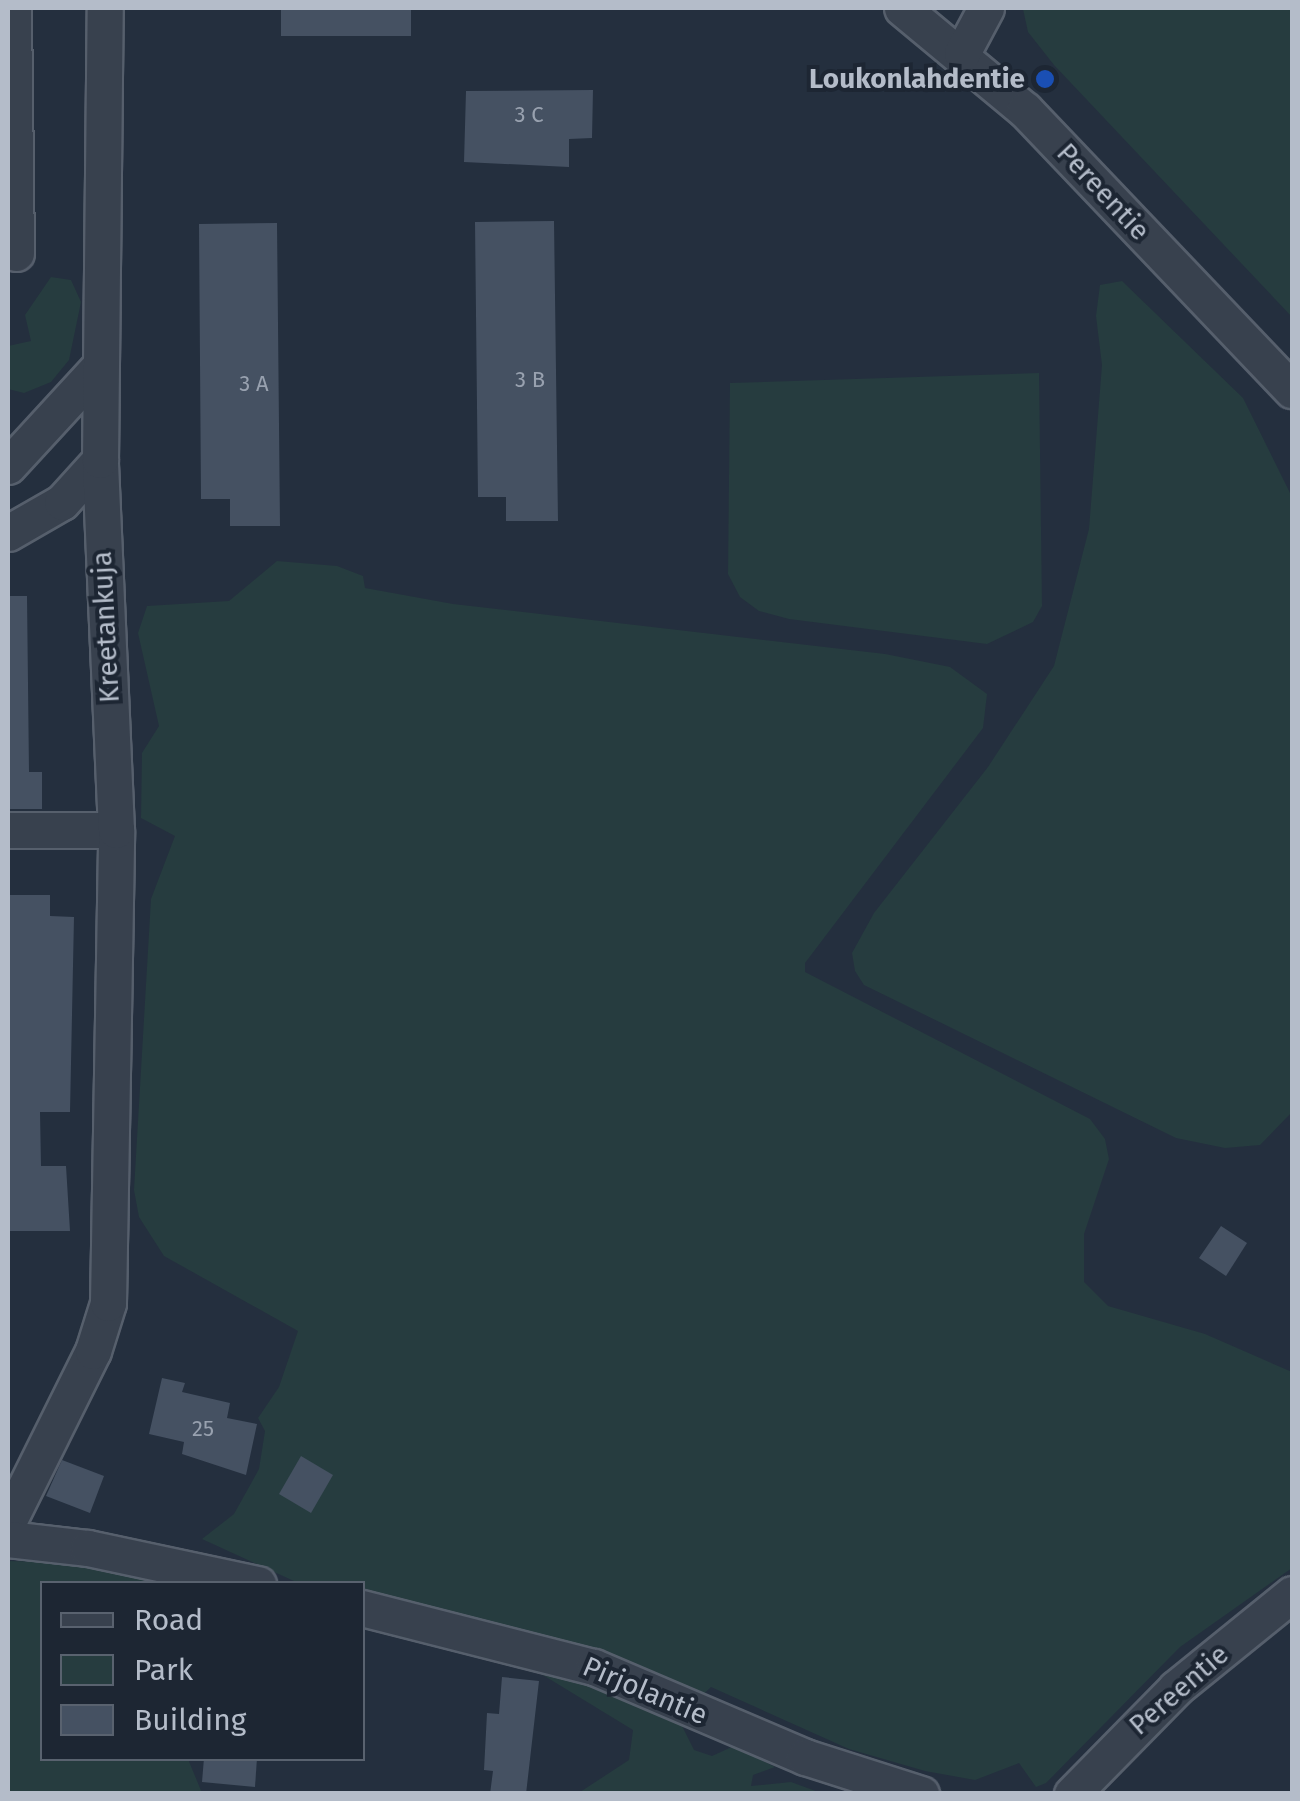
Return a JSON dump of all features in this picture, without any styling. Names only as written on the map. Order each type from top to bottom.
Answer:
[{"type":"street","points":[[13,8],[16,253]]},
{"type":"street","name":"Kreetankuja","points":[[8,1522],[92,1351],[108,1303],[116,830],[100,460],[105,8]]},
{"type":"street","name":"Pereentie","points":[[902,8],[962,53],[1052,137],[1292,390]]},
{"type":"street","points":[[962,53],[986,8]]},
{"type":"street","points":[[8,466],[100,366]]},
{"type":"street","points":[[8,534],[62,502],[100,460]]},
{"type":"street","points":[[8,830],[116,830]]},
{"type":"street","points":[[8,1539],[88,1548],[244,1581]]},
{"type":"street","name":"Pereentie","points":[[1072,1794],[1166,1698],[1292,1594]]},
{"type":"street","name":"Pirjolantie","points":[[365,1609],[594,1668],[836,1769],[920,1794]]},
{"type":"green space","points":[[1292,8],[1292,317],[1054,65],[1028,32],[1023,9]]},
{"type":"green space","points":[[51,277],[71,280],[81,302],[69,360],[51,382],[24,393],[8,389],[8,346],[31,341],[25,315]]},
{"type":"green space","points":[[1122,281],[1243,398],[1292,497],[1292,1112],[1260,1145],[1225,1148],[1176,1138],[864,985],[855,971],[852,953],[874,913],[988,767],[1054,666],[1089,529],[1102,365],[1096,316],[1100,285]]},
{"type":"green space","points":[[1039,373],[1042,606],[1033,622],[987,644],[789,619],[759,611],[740,597],[728,574],[730,383]]},
{"type":"green space","points":[[277,561],[337,566],[363,576],[365,588],[453,604],[885,654],[950,667],[987,694],[983,728],[805,963],[805,972],[1090,1119],[1105,1139],[1109,1159],[1084,1234],[1084,1282],[1108,1306],[1205,1334],[1292,1372],[1292,1568],[1180,1647],[1046,1783],[1036,1787],[1019,1763],[975,1780],[925,1771],[849,1749],[711,1687],[678,1718],[694,1750],[712,1756],[734,1746],[775,1767],[753,1775],[751,1786],[791,1782],[821,1793],[577,1794],[629,1760],[633,1730],[538,1672],[520,1632],[365,1595],[365,1581],[294,1581],[202,1539],[234,1514],[259,1469],[265,1431],[258,1418],[279,1387],[298,1331],[164,1256],[139,1217],[134,1190],[151,899],[175,836],[141,818],[142,753],[159,726],[138,633],[147,606],[229,601]]},
{"type":"green space","points":[[8,1561],[93,1563],[164,1581],[40,1581],[40,1761],[189,1761],[202,1793],[8,1794]]},
{"type":"building","points":[[281,8],[411,8],[411,36],[281,36]]},
{"type":"building","points":[[593,90],[592,138],[569,139],[569,167],[464,162],[466,91]]},
{"type":"building","points":[[554,221],[558,521],[506,521],[506,497],[478,497],[475,222]]},
{"type":"building","points":[[277,223],[280,526],[230,526],[230,499],[201,499],[199,224]]},
{"type":"building","points":[[8,596],[27,596],[29,772],[42,772],[42,809],[10,809]]},
{"type":"building","points":[[8,895],[50,895],[50,916],[74,917],[70,1112],[40,1112],[41,1166],[66,1166],[70,1231],[8,1231]]},
{"type":"building","points":[[1221,1226],[1247,1243],[1226,1276],[1199,1258]]},
{"type":"building","points":[[162,1378],[185,1383],[182,1392],[230,1403],[227,1418],[257,1424],[246,1475],[182,1454],[184,1442],[149,1434]]},
{"type":"building","points":[[301,1456],[333,1475],[311,1513],[279,1494]]},
{"type":"building","points":[[62,1460],[104,1476],[90,1513],[46,1496]]},
{"type":"building","points":[[502,1677],[539,1681],[526,1794],[490,1794],[493,1771],[484,1770],[487,1713],[499,1714]]},
{"type":"building","points":[[204,1761],[257,1761],[255,1787],[202,1782]]},
{"type":"place","name":"Loukonlahdentie","points":[[1045,79]]}]
